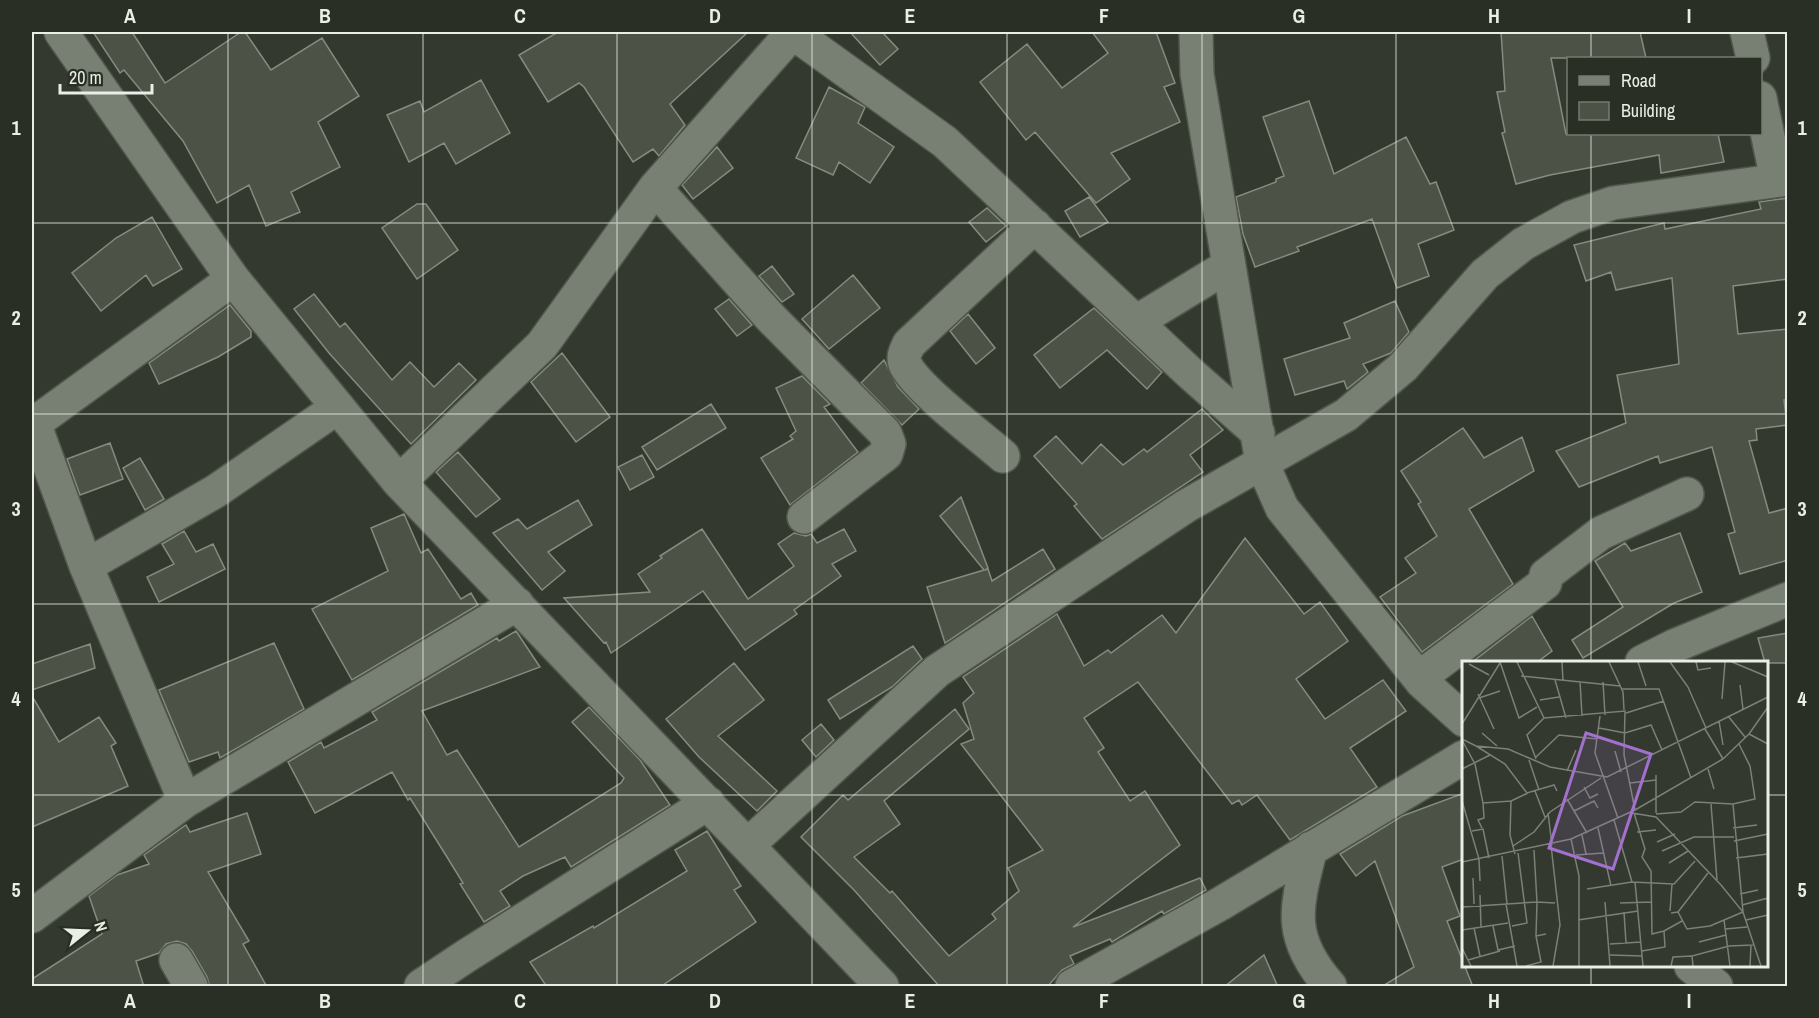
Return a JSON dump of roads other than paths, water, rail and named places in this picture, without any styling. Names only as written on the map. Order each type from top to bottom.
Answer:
[{"type":"street","points":[[399,482],[542,345],[655,188],[792,32],[945,142],[1136,322],[1260,448]]},
{"type":"street","points":[[1196,32],[1197,74],[1260,448],[1282,508],[1422,682],[1462,718]]},
{"type":"street","points":[[1747,32],[1753,57]]},
{"type":"street","points":[[66,33],[233,279],[399,482],[748,845],[874,981]]},
{"type":"street","points":[[748,845],[937,671],[1186,506],[1260,448],[1346,415],[1403,367],[1485,274],[1524,244],[1572,217],[1613,203],[1782,179],[1762,102]]},
{"type":"street","points":[[655,188],[771,318],[885,434],[889,444],[886,454],[804,517]]},
{"type":"street","points":[[1003,456],[919,382],[906,366],[904,357],[909,344],[1035,226]]},
{"type":"street","points":[[1136,322],[1228,266]]},
{"type":"street","points":[[185,801],[86,566],[33,424],[233,279]]},
{"type":"street","points":[[86,566],[216,491],[338,407]]},
{"type":"street","points":[[1422,682],[1419,678],[1545,583],[1546,575],[1601,533],[1688,494]]},
{"type":"street","points":[[1646,661],[1674,646],[1788,599]]},
{"type":"street","points":[[32,916],[185,801],[517,604]]},
{"type":"street","points":[[1072,987],[1220,904],[1462,757]]},
{"type":"street","points":[[421,987],[466,956],[708,803]]},
{"type":"street","points":[[1311,848],[1296,905],[1299,928],[1303,947],[1318,973],[1330,987]]},
{"type":"street","points":[[1692,967],[1716,987]]}]
